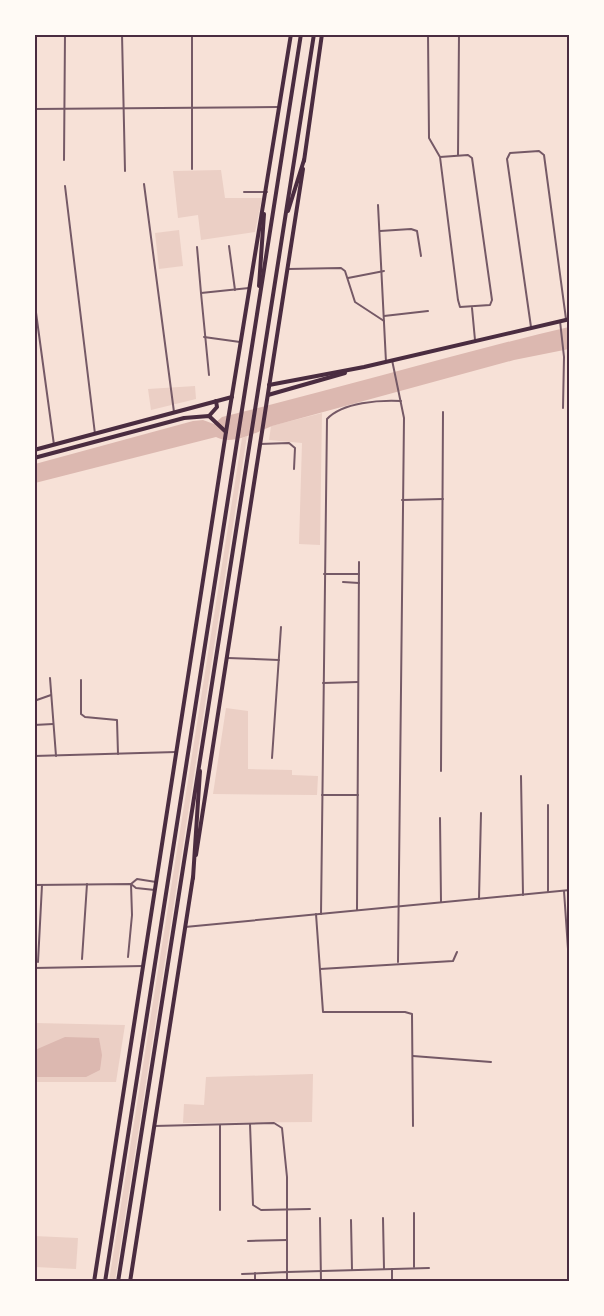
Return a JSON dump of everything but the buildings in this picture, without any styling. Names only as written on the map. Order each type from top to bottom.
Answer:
[{"type":"main road","points":[[257,311],[264,214],[291,34]]},
{"type":"main road","points":[[105,1281],[301,34]]},
{"type":"main road","points":[[118,1281],[314,34]]},
{"type":"main road","points":[[130,1281],[323,34]]},
{"type":"main road","points":[[284,224],[304,160]]},
{"type":"main road","points":[[94,1281],[226,432],[249,288],[264,214]]},
{"type":"main road","points":[[268,395],[364,367],[568,319]]},
{"type":"main road","points":[[269,385],[364,367]]},
{"type":"main road","points":[[34,450],[232,397]]},
{"type":"main road","points":[[209,416],[217,407],[216,402]]},
{"type":"main road","points":[[34,458],[184,418],[209,416],[226,432]]},
{"type":"main road","points":[[193,878],[201,749]]},
{"type":"street","points":[[64,160],[65,34]]},
{"type":"street","points":[[122,34],[125,171]]},
{"type":"street","points":[[192,34],[192,169]]},
{"type":"street","points":[[428,34],[429,138],[440,157],[458,300],[460,307],[490,305],[492,300],[472,158],[458,155],[440,157]]},
{"type":"street","points":[[458,155],[459,34]]},
{"type":"street","points":[[34,110],[124,107],[281,108]]},
{"type":"street","points":[[531,327],[507,159],[510,153],[539,151],[544,155],[568,319]]},
{"type":"street","points":[[144,184],[174,412]]},
{"type":"street","points":[[65,186],[95,434]]},
{"type":"street","points":[[244,192],[267,192]]},
{"type":"street","points":[[378,205],[384,271],[384,316],[389,361],[401,396],[398,962]]},
{"type":"street","points":[[380,231],[411,229],[417,231],[421,256]]},
{"type":"street","points":[[229,246],[235,290]]},
{"type":"street","points":[[197,247],[209,375]]},
{"type":"street","points":[[288,269],[341,268],[345,271],[355,302],[385,322]]},
{"type":"street","points":[[347,278],[384,271]]},
{"type":"street","points":[[201,293],[249,288]]},
{"type":"street","points":[[34,298],[54,445]]},
{"type":"street","points":[[472,308],[475,340]]},
{"type":"street","points":[[384,316],[428,311]]},
{"type":"street","points":[[560,321],[564,357],[563,408]]},
{"type":"street","points":[[204,337],[241,342]]},
{"type":"street","points":[[401,401],[368,403],[338,411],[327,419],[319,969],[321,1011],[326,1014],[405,1011],[412,1014],[413,1126]]},
{"type":"street","points":[[441,771],[443,412]]},
{"type":"street","points":[[260,444],[289,443],[295,448],[294,469]]},
{"type":"street","points":[[402,500],[444,499]]},
{"type":"street","points":[[357,910],[359,562]]},
{"type":"street","points":[[324,574],[359,574]]},
{"type":"street","points":[[343,582],[359,583]]},
{"type":"street","points":[[272,758],[281,627]]},
{"type":"street","points":[[227,658],[279,660]]},
{"type":"street","points":[[50,678],[56,756]]},
{"type":"street","points":[[81,680],[81,714],[85,717],[117,720],[118,754]]},
{"type":"street","points":[[323,683],[358,681]]},
{"type":"street","points":[[34,701],[51,695]]},
{"type":"street","points":[[34,725],[53,724]]},
{"type":"street","points":[[34,756],[176,752]]},
{"type":"street","points":[[521,777],[523,895]]},
{"type":"street","points":[[322,795],[358,795]]},
{"type":"street","points":[[548,805],[548,892]]},
{"type":"street","points":[[479,899],[481,813]]},
{"type":"street","points":[[440,818],[441,902]]},
{"type":"street","points":[[128,957],[131,884],[136,879],[156,882]]},
{"type":"street","points":[[82,959],[87,884]]},
{"type":"street","points":[[34,885],[131,884],[136,888],[155,890]]},
{"type":"street","points":[[38,962],[42,885]]},
{"type":"street","points":[[185,927],[570,890]]},
{"type":"street","points":[[564,891],[570,978]]},
{"type":"street","points":[[319,969],[398,962],[453,961],[457,952]]},
{"type":"street","points":[[34,968],[143,966]]},
{"type":"street","points":[[413,1056],[491,1062]]},
{"type":"street","points":[[250,1124],[253,1205],[261,1210],[310,1209]]},
{"type":"street","points":[[154,1126],[274,1124],[282,1128],[287,1210],[287,1281]]},
{"type":"street","points":[[220,1125],[220,1209]]},
{"type":"street","points":[[414,1213],[414,1268]]},
{"type":"street","points":[[320,1218],[321,1281]]},
{"type":"street","points":[[382,1218],[384,1269]]},
{"type":"street","points":[[351,1220],[352,1270]]},
{"type":"street","points":[[248,1241],[287,1240]]},
{"type":"street","points":[[242,1274],[429,1268]]},
{"type":"street","points":[[392,1269],[392,1281]]},
{"type":"street","points":[[255,1273],[255,1281]]},
{"type":"shaded area","points":[[221,170],[225,198],[262,198],[255,232],[201,240],[198,215],[178,218],[173,171]]},
{"type":"shaded area","points":[[179,230],[183,266],[159,269],[155,233]]},
{"type":"shaded area","points":[[569,327],[569,349],[514,360],[272,426],[237,439],[216,437],[35,483],[35,464],[193,421],[203,420],[214,424],[222,417]]},
{"type":"shaded area","points":[[195,386],[196,399],[151,410],[148,389]]},
{"type":"shaded area","points":[[322,413],[320,545],[299,544],[302,443],[269,440],[271,426]]},
{"type":"shaded area","points":[[247,436],[115,1281],[109,1281],[242,438]]},
{"type":"shaded area","points":[[226,708],[248,711],[248,769],[292,770],[292,775],[318,776],[317,795],[213,794]]},
{"type":"shaded area","points":[[35,1023],[125,1025],[116,1082],[35,1082]]},
{"type":"shaded area","points":[[65,1037],[99,1038],[102,1055],[100,1070],[86,1077],[35,1077],[35,1050]]},
{"type":"shaded area","points":[[313,1074],[312,1122],[183,1123],[184,1104],[204,1105],[206,1077]]},
{"type":"shaded area","points":[[34,1236],[78,1238],[76,1269],[35,1267]]}]
